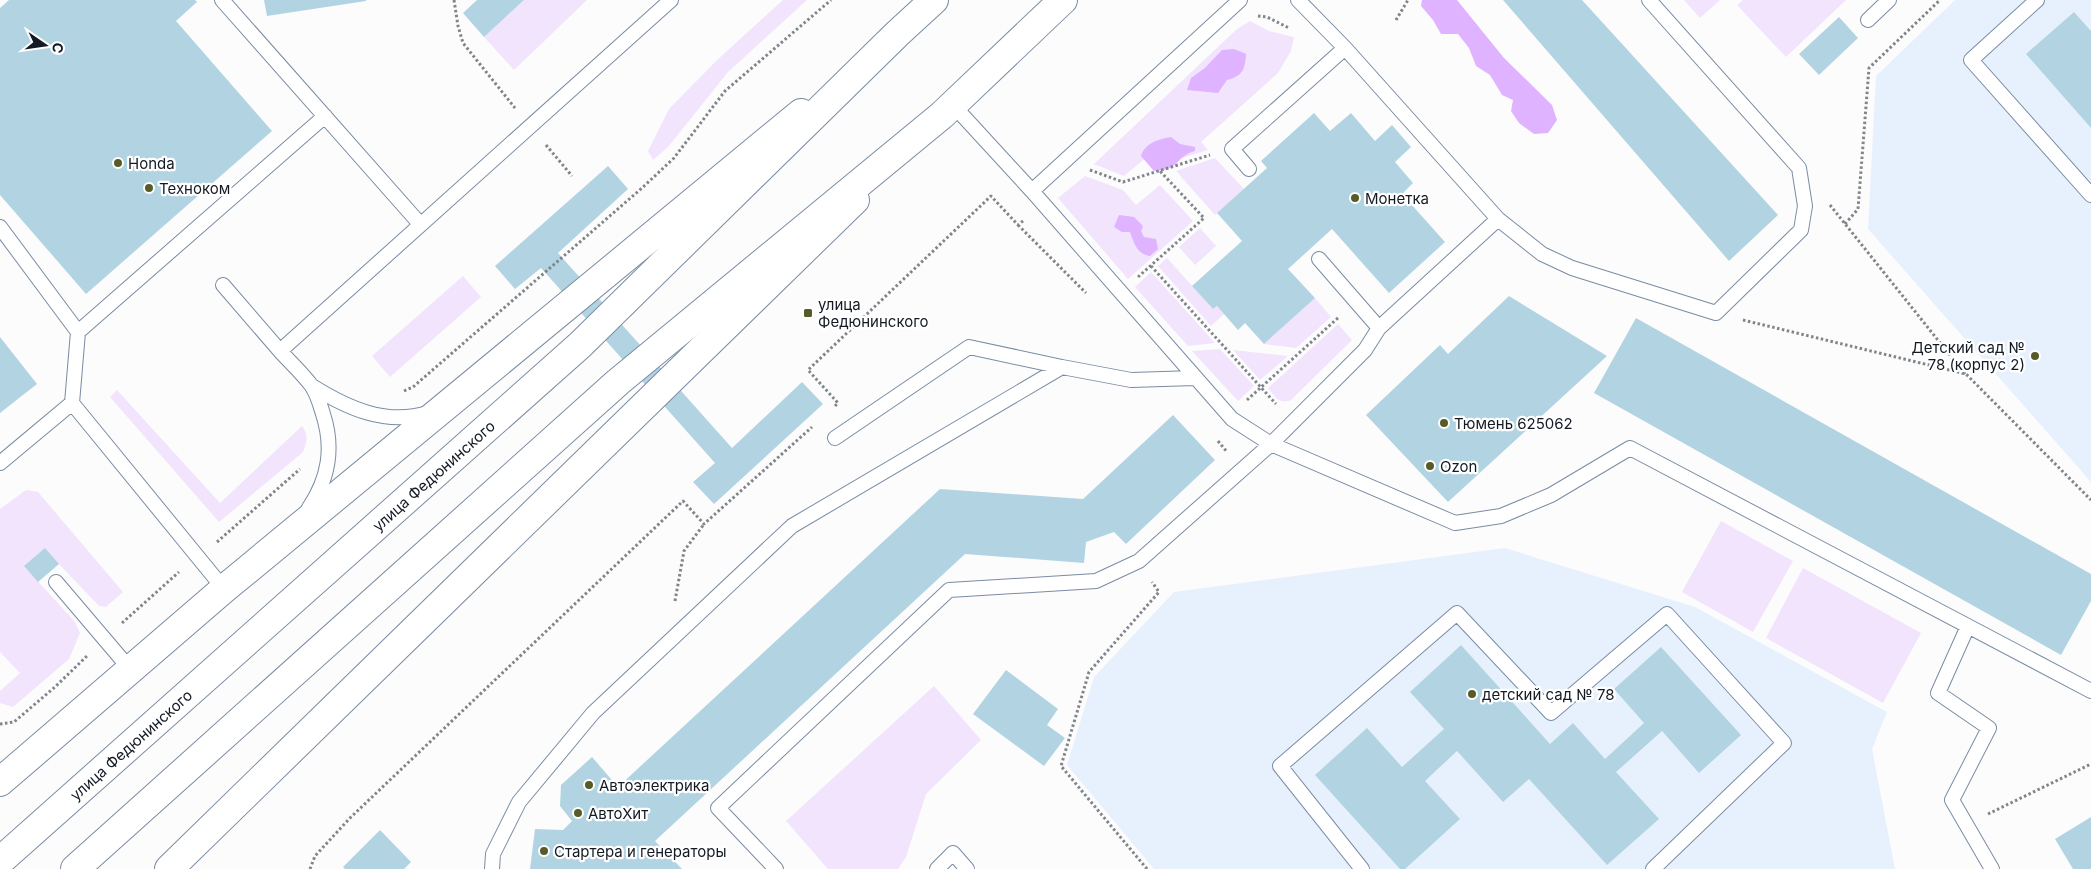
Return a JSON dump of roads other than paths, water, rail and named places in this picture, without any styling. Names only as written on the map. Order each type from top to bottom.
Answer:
[{"type":"main road","name":"улица Федюнинского","points":[[0,861],[580,345],[934,0]]},
{"type":"main road","points":[[169,869],[947,110],[1063,0]]},
{"type":"main road","name":"улица Федюнинского","points":[[0,782],[224,588],[897,34]]},
{"type":"main road","points":[[75,869],[618,382],[947,110]]},
{"type":"lane","points":[[222,0],[420,224]]},
{"type":"lane","points":[[280,351],[671,0]]},
{"type":"lane","points":[[1032,191],[1240,0]]},
{"type":"lane","points":[[1298,0],[1345,48],[1498,219],[1542,254],[1572,268],[1716,313],[1801,230],[1805,206],[1799,168],[1649,0]]},
{"type":"lane","points":[[1868,20],[1889,0]]},
{"type":"lane","points":[[2037,0],[1971,60],[2091,194]]},
{"type":"lane","points":[[1249,169],[1232,148],[1345,48]]},
{"type":"lane","points":[[947,110],[1032,191],[1232,419],[1271,444],[1455,523],[1501,516],[1551,495],[1630,448],[2091,691]]},
{"type":"lane","points":[[78,332],[325,116]]},
{"type":"lane","points":[[776,869],[718,808],[949,590],[1096,581],[1139,561],[1271,444],[1365,350],[1379,328],[1498,219]]},
{"type":"lane","points":[[0,227],[78,332],[72,403],[224,588]]},
{"type":"lane","points":[[1319,259],[1379,328]]},
{"type":"lane","points":[[223,285],[312,386],[342,404],[364,412],[396,418],[418,416],[435,410],[453,400]]},
{"type":"lane","points":[[835,438],[969,347],[1131,380],[1196,378]]},
{"type":"lane","points":[[492,869],[493,854],[519,802],[593,713],[792,526],[1062,367]]},
{"type":"lane","points":[[288,536],[305,515],[324,481],[329,463],[329,443],[326,424],[312,386]]},
{"type":"lane","points":[[0,463],[72,403]]},
{"type":"lane","points":[[56,582],[130,669]]},
{"type":"lane","points":[[1362,869],[1280,766],[1457,613],[1551,713],[1667,614],[1784,743],[1653,869]]},
{"type":"lane","points":[[1968,626],[1938,692],[1989,728],[1952,800],[1992,869]]},
{"type":"lane","points":[[937,869],[953,853],[967,869]]},
{"type":"place","name":"Honda","points":[[118,163]]},
{"type":"place","name":"Техноком","points":[[149,188]]},
{"type":"place","name":"Монетка","points":[[1355,198]]},
{"type":"place","name":"улица Федюнинского","points":[[808,313]]},
{"type":"place","name":"Детский сад № 78 (корпус 2)","points":[[2035,356]]},
{"type":"place","name":"Тюмень 625062","points":[[1444,423]]},
{"type":"place","name":"Ozon","points":[[1430,466]]},
{"type":"place","name":"детский сад № 78","points":[[1472,694]]},
{"type":"place","name":"Автоэлектрика","points":[[589,785]]},
{"type":"place","name":"АвтоХит","points":[[578,813]]},
{"type":"place","name":"Стартера и генераторы","points":[[544,851]]}]
